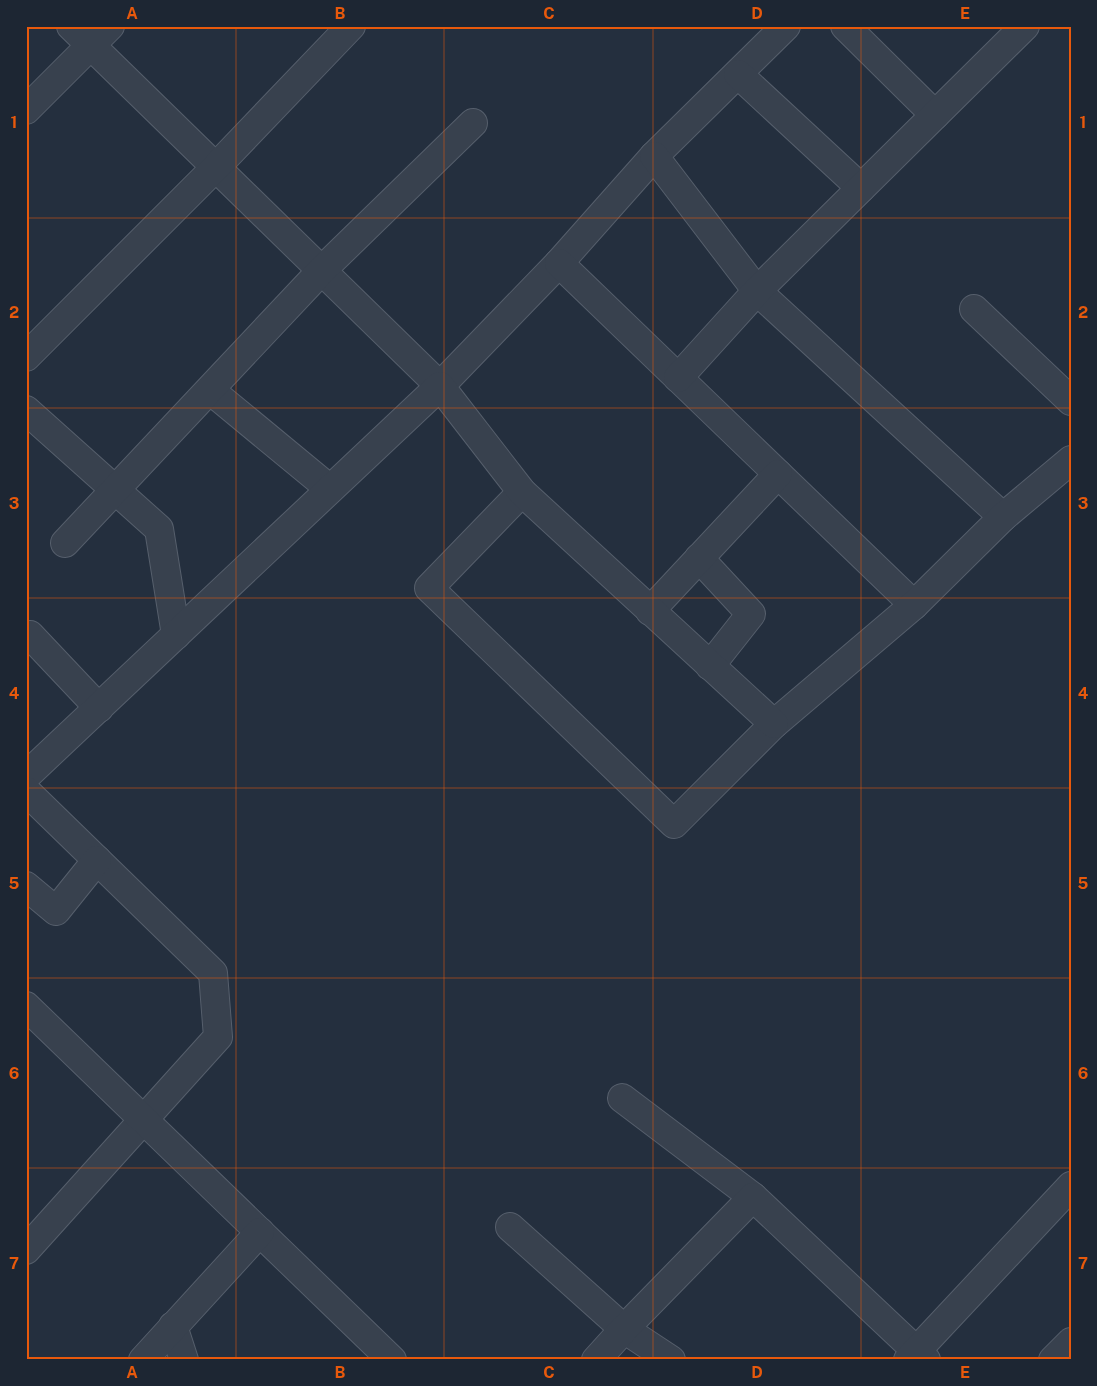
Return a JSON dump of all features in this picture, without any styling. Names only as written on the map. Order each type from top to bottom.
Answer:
[{"type":"street","points":[[72,26],[440,386],[522,492],[774,724]]},
{"type":"street","points":[[26,110],[110,26]]},
{"type":"street","points":[[26,357],[216,167],[351,26]]},
{"type":"street","points":[[26,776],[440,386],[560,263],[654,156],[786,26]]},
{"type":"street","points":[[845,26],[935,114]]},
{"type":"street","points":[[678,378],[757,291],[1025,26]]},
{"type":"street","points":[[738,74],[861,188]]},
{"type":"street","points":[[65,543],[322,270],[473,123]]},
{"type":"street","points":[[654,156],[757,291],[1003,517]]},
{"type":"street","points":[[560,263],[914,605]]},
{"type":"street","points":[[974,309],[1071,401]]},
{"type":"street","points":[[210,390],[330,490]]},
{"type":"street","points":[[26,410],[159,529],[176,635]]},
{"type":"street","points":[[522,492],[430,588],[674,824],[774,724],[914,605],[1003,517],[1071,460]]},
{"type":"street","points":[[650,610],[778,474]]},
{"type":"street","points":[[699,558],[751,614],[710,666]]},
{"type":"street","points":[[30,634],[99,708]]},
{"type":"street","points":[[26,791],[213,973],[218,1036],[26,1250]]},
{"type":"street","points":[[26,886],[56,911],[97,860]]},
{"type":"street","points":[[26,1006],[260,1232],[376,1354]]},
{"type":"street","points":[[622,1098],[753,1197],[917,1357],[1071,1186]]},
{"type":"street","points":[[596,1360],[753,1197]]},
{"type":"street","points":[[510,1227],[624,1329],[671,1360]]},
{"type":"street","points":[[142,1360],[260,1232]]},
{"type":"street","points":[[174,1326],[184,1360]]},
{"type":"street","points":[[1053,1360],[1071,1342]]}]
